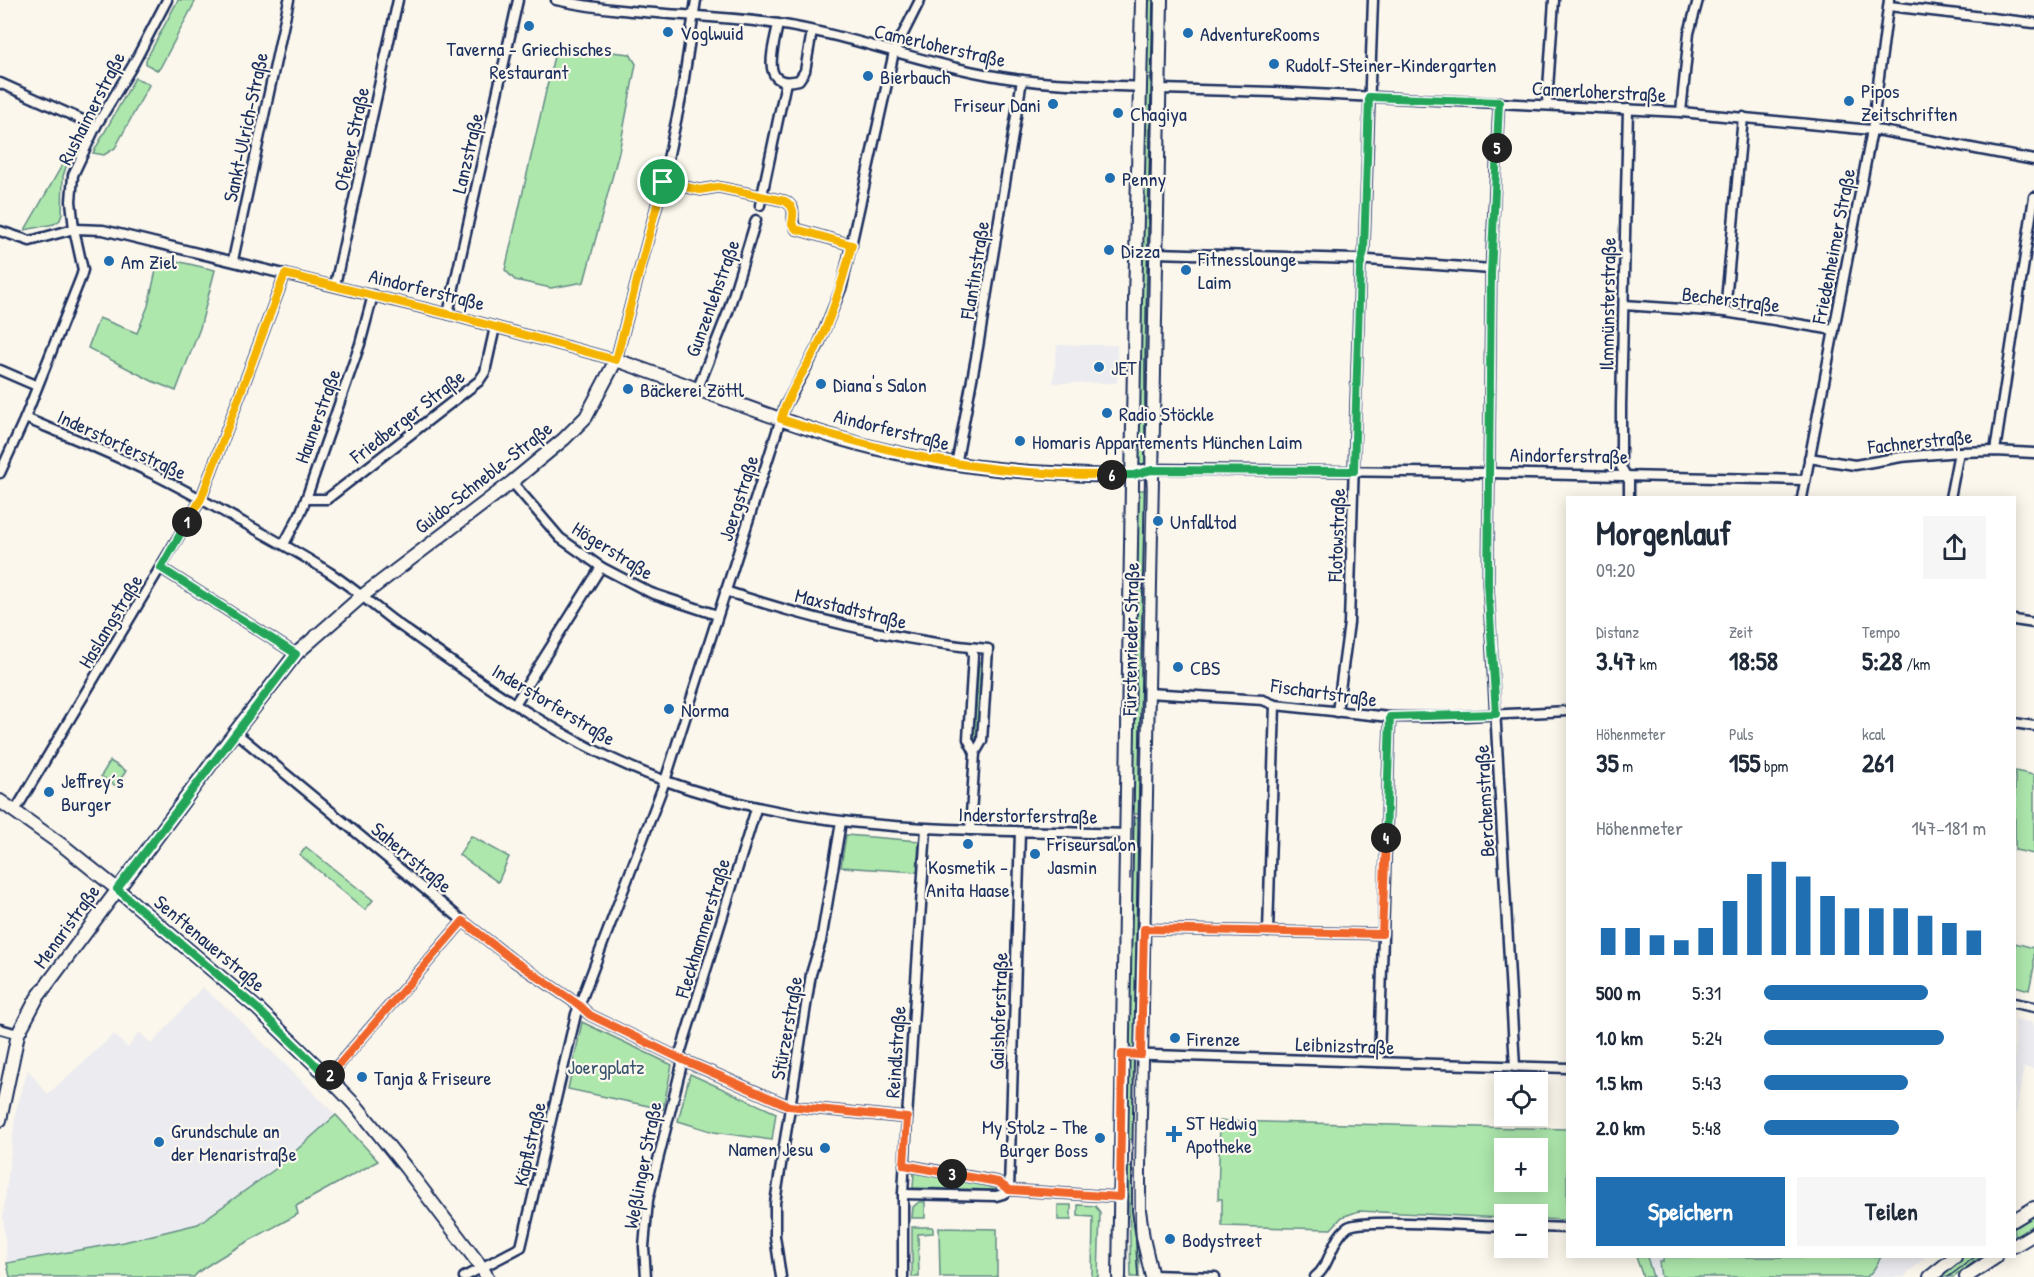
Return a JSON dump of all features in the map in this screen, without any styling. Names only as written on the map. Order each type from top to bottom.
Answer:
[{"type":"main road","name":"Fürstenrieder Straße","points":[[1119,1277],[1142,0]]},
{"type":"main road","name":"Fürstenrieder Straße","points":[[1152,1276],[1139,1210],[1161,0]]},
{"type":"main road","name":"Aindorferstraße","points":[[616,360],[781,419],[896,453],[956,465],[1031,472],[1133,475],[1152,470]]},
{"type":"main road","name":"Guido-Schneble-Straße","points":[[117,889],[296,654],[362,596],[512,482],[564,439],[586,417],[616,360]]},
{"type":"main road","name":"Senftenauerstraße","points":[[0,801],[117,889],[258,1009],[358,1108],[485,1272]]},
{"type":"main road","name":"Menaristraße","points":[[0,1120],[18,1034],[37,998],[117,889]]},
{"type":"main road","points":[[2016,1219],[2034,1208]]},
{"type":"main road","points":[[2016,1245],[2034,1234]]},
{"type":"main road","points":[[1930,1277],[1954,1258]]},
{"type":"main road","points":[[1966,1277],[1994,1258]]},
{"type":"street","name":"Rushaimerstraße","points":[[0,474],[25,418],[83,270],[74,230],[71,201],[73,175],[96,126],[133,65],[167,0]]},
{"type":"street","name":"Sankt-Ulrich-Straße","points":[[233,261],[289,0]]},
{"type":"street","name":"Ofener Straße","points":[[335,285],[398,0]]},
{"type":"street","name":"Lanzstraße","points":[[448,314],[518,0]]},
{"type":"street","name":"Camerloherstraße","points":[[556,0],[613,10],[694,15],[778,24],[959,68],[1022,80],[1140,87]]},
{"type":"street","name":"Guido-Schneble-Straße","points":[[616,360],[663,182],[681,98],[696,0]]},
{"type":"street","name":"Joergstraße","points":[[579,1005],[665,781],[784,406],[818,346],[842,286],[894,52],[920,0]]},
{"type":"street","name":"Flotowstraße","points":[[1337,712],[1349,623],[1361,260],[1364,251],[1373,0]]},
{"type":"street","points":[[1547,104],[1554,0]]},
{"type":"street","points":[[1681,112],[1689,33],[1698,0]]},
{"type":"street","points":[[1889,3],[2034,23]]},
{"type":"street","name":"Friedenheimer Straße","points":[[1802,496],[1872,130],[1889,3]]},
{"type":"street","points":[[778,24],[771,65],[772,73],[778,79],[786,82],[799,80],[805,71],[812,31]]},
{"type":"street","name":"Flantinstraße","points":[[956,465],[1022,80]]},
{"type":"street","points":[[761,201],[786,82]]},
{"type":"street","points":[[0,83],[96,126]]},
{"type":"street","name":"Camerloherstraße","points":[[1160,89],[1547,104],[1743,117],[1872,130],[2034,160]]},
{"type":"street","name":"Berchemstraße","points":[[1499,102],[1491,269],[1488,583],[1515,1067]]},
{"type":"street","name":"Ilmmünsterstraße","points":[[1628,109],[1621,467],[1629,481],[1629,496]]},
{"type":"street","points":[[1725,312],[1743,117]]},
{"type":"street","points":[[663,182],[700,190],[718,187],[761,201],[785,201],[792,205],[794,210],[792,224],[796,229],[852,245]]},
{"type":"street","points":[[1995,451],[2034,197]]},
{"type":"street","name":"Gunzenlehstraße","points":[[698,388],[728,312],[756,220]]},
{"type":"street","name":"Aindorferstraße","points":[[0,231],[30,241],[74,230],[103,230],[335,285],[616,360]]},
{"type":"street","points":[[1156,253],[1361,260],[1491,269]]},
{"type":"street","name":"Haslangstraße","points":[[15,811],[201,499],[285,274]]},
{"type":"street","name":"Haunerstraße","points":[[284,544],[306,499],[311,479],[360,344],[373,295]]},
{"type":"street","name":"Becherstraße","points":[[1623,306],[1725,312],[1834,330]]},
{"type":"street","name":"Friedberger Straße","points":[[306,499],[327,499],[479,381],[485,372],[495,327]]},
{"type":"street","points":[[0,370],[37,386]]},
{"type":"street","name":"Inderstorferstraße","points":[[25,418],[122,459],[284,544],[333,575],[393,620],[515,704],[584,744],[665,781],[756,809],[841,822],[926,829],[1126,834]]},
{"type":"street","points":[[1950,496],[1959,452]]},
{"type":"street","name":"Fachnerstraße","points":[[1809,458],[1855,465],[1901,457],[1959,452],[2034,453]]},
{"type":"street","name":"Aindorferstraße","points":[[1152,470],[1488,473],[1805,480]]},
{"type":"street","name":"Högerstraße","points":[[512,482],[560,538],[601,567],[651,593],[717,615]]},
{"type":"street","points":[[515,704],[601,567]]},
{"type":"street","points":[[161,568],[296,654]]},
{"type":"street","name":"Maxstadtstraße","points":[[725,591],[893,636],[971,648]]},
{"type":"street","points":[[2016,620],[2034,623]]},
{"type":"street","points":[[970,830],[975,753],[982,741],[987,649],[971,648],[973,656],[968,739],[975,753]]},
{"type":"street","name":"Fischartstraße","points":[[1148,693],[1263,700],[1275,705],[1390,717],[1566,711]]},
{"type":"street","points":[[1268,932],[1275,705]]},
{"type":"street","points":[[1379,1062],[1390,717]]},
{"type":"street","points":[[2016,723],[2034,726]]},
{"type":"street","name":"Saherrstraße","points":[[235,732],[463,921],[590,1015],[681,1059],[789,1106],[907,1118]]},
{"type":"street","name":"Fleckhammerstraße","points":[[681,1059],[756,809]]},
{"type":"street","name":"Stürzerstraße","points":[[781,1277],[775,1236],[775,1203],[811,974],[821,941],[841,822]]},
{"type":"street","name":"Reindlstraße","points":[[903,1277],[904,1165],[926,829]]},
{"type":"street","name":"Gaishoferstraße","points":[[1009,1190],[1020,832]]},
{"type":"street","points":[[328,1077],[463,921]]},
{"type":"street","points":[[1144,929],[1382,934]]},
{"type":"street","points":[[2016,1003],[2034,1007]]},
{"type":"street","name":"Käpflstraße","points":[[464,1277],[485,1272],[521,1246],[579,1005]]},
{"type":"street","points":[[0,1029],[18,1034]]},
{"type":"street","name":"Leibnizstraße","points":[[1122,1054],[1566,1068]]},
{"type":"street","name":"Weßlinger Straße","points":[[646,1277],[644,1247],[648,1200],[681,1059]]},
{"type":"street","points":[[904,1165],[998,1182],[1009,1190],[1120,1197]]},
{"type":"street","points":[[903,1194],[996,1196],[1009,1190]]},
{"type":"street","points":[[1315,1277],[1321,1271],[1344,1231],[1352,1225],[1374,1223],[1494,1227]]},
{"type":"street","points":[[1548,1227],[1566,1228]]},
{"type":"street","points":[[1152,1276],[1215,1277]]},
{"type":"shaded area","points":[[1057,345],[1117,345],[1117,383],[1053,383]]},
{"type":"shaded area","name":"Grundschule an der Menaristraße","points":[[202,987],[234,1014],[336,1115],[274,1170],[198,1224],[124,1242],[7,1263],[3,1216],[16,1110],[28,1070],[48,1094],[114,1034],[128,1048],[139,1032],[152,1044]]},
{"type":"shaded area","points":[[2016,1019],[2034,1023],[2034,1069],[2024,1067],[2016,1111]]},
{"type":"shaded area","points":[[1647,1258],[1924,1258],[1904,1277],[1653,1277]]},
{"type":"green space","points":[[178,0],[196,0],[157,70],[146,64],[146,60]]},
{"type":"green space","points":[[1145,0],[1157,0],[1155,75],[1143,74]]},
{"type":"green space","points":[[564,47],[630,54],[636,64],[619,152],[584,282],[551,288],[515,280],[505,270],[554,56]]},
{"type":"green space","points":[[1143,77],[1155,78],[1147,437],[1137,437]]},
{"type":"green space","points":[[135,78],[149,85],[115,148],[104,155],[93,153]]},
{"type":"green space","points":[[70,155],[63,176],[60,220],[54,224],[25,230]]},
{"type":"green space","points":[[159,257],[215,270],[200,328],[176,391],[88,348],[99,318],[137,333],[148,306]]},
{"type":"green space","points":[[1137,439],[1147,439],[1147,470],[1138,472]]},
{"type":"green space","points":[[1139,490],[1150,490],[1143,814],[1130,814],[1134,569],[1137,569]]},
{"type":"green space","points":[[979,661],[982,664],[977,741],[973,744]]},
{"type":"green space","points":[[110,761],[126,771],[116,786],[101,776]]},
{"type":"green space","points":[[2016,771],[2034,775],[2034,854],[2016,850]]},
{"type":"green space","points":[[1130,818],[1143,818],[1139,1053],[1127,1053]]},
{"type":"green space","points":[[846,835],[919,841],[917,872],[841,867]]},
{"type":"green space","points":[[471,836],[509,857],[498,882],[459,855]]},
{"type":"green space","points":[[306,847],[373,900],[365,910],[300,855]]},
{"type":"green space","points":[[2016,943],[2034,948],[2034,967],[2029,990],[2016,986]]},
{"type":"green space","name":"Joergplatz","points":[[582,1022],[672,1065],[663,1109],[568,1089]]},
{"type":"green space","points":[[1128,1056],[1139,1056],[1138,1140],[1127,1139]]},
{"type":"green space","points":[[690,1074],[776,1113],[772,1140],[714,1132],[678,1121]]},
{"type":"green space","points":[[336,1115],[378,1161],[296,1206],[298,1214],[225,1254],[199,1271],[194,1277],[10,1277],[7,1263],[124,1242],[198,1224],[274,1170]]},
{"type":"green space","points":[[1220,1121],[1566,1129],[1566,1220],[1548,1219],[1548,1204],[1494,1204],[1494,1218],[1359,1211],[1342,1217],[1331,1229],[1222,1226],[1222,1199],[1218,1199]]},
{"type":"green space","points":[[1128,1167],[1137,1168],[1139,1277],[1131,1277]]},
{"type":"green space","points":[[914,1172],[999,1187],[997,1190],[913,1188]]},
{"type":"green space","points":[[919,1202],[925,1202],[925,1218],[912,1218],[913,1207]]},
{"type":"green space","points":[[1058,1205],[1071,1205],[1071,1220],[1058,1220]]},
{"type":"green space","points":[[1078,1205],[1095,1206],[1100,1212],[1098,1277],[1092,1277],[1093,1217],[1078,1216]]},
{"type":"green space","points":[[2034,1213],[2034,1225],[2016,1236],[2016,1223]]},
{"type":"green space","points":[[912,1227],[933,1227],[933,1233],[918,1234],[919,1277],[912,1277]]},
{"type":"green space","points":[[939,1228],[997,1229],[997,1277],[940,1277]]},
{"type":"green space","points":[[1636,1258],[1647,1258],[1653,1277],[1643,1277]]},
{"type":"green space","points":[[1663,1258],[1880,1258],[1867,1277],[1661,1277],[1659,1262],[1663,1262]]},
{"type":"green space","points":[[1959,1258],[1979,1258],[1954,1277],[1937,1277]]},
{"type":"tram line","points":[[1138,1277],[1135,1212],[1136,1017],[1147,487],[1145,365],[1153,0]]},
{"type":"tram line","points":[[1130,879],[1132,789]]},
{"type":"tram line","points":[[2016,1227],[2034,1216]]},
{"type":"tram line","points":[[1948,1277],[1974,1258]]},
{"type":"place","name":"Taverna - Griechisches Restaurant","points":[[529,26]]},
{"type":"place","name":"Voglwuid","points":[[668,32]]},
{"type":"place","name":"AdventureRooms","points":[[1188,33]]},
{"type":"place","name":"Rudolf-Steiner-Kindergarten","points":[[1274,64]]},
{"type":"place","name":"Bierbauch","points":[[868,76]]},
{"type":"place","name":"Pipos Zeitschriften","points":[[1849,101]]},
{"type":"place","name":"Friseur Dani","points":[[1053,104]]},
{"type":"place","name":"Chagiya","points":[[1118,113]]},
{"type":"place","name":"Penny","points":[[1110,178]]},
{"type":"place","name":"Dizza","points":[[1109,250]]},
{"type":"place","name":"Am Ziel","points":[[109,261]]},
{"type":"place","name":"Fitnesslounge Laim","points":[[1186,270]]},
{"type":"place","name":"JET","points":[[1099,367]]},
{"type":"place","name":"Diana's Salon","points":[[821,384]]},
{"type":"place","name":"Bäckerei Zöttl","points":[[628,389]]},
{"type":"place","name":"Radio Stöckle","points":[[1107,413]]},
{"type":"place","name":"Homaris Appartements München Laim","points":[[1020,441]]},
{"type":"place","name":"Unfalltod","points":[[1158,521]]},
{"type":"place","name":"CBS","points":[[1178,667]]},
{"type":"place","name":"Norma","points":[[669,709]]},
{"type":"place","name":"Jeffrey´s Burger","points":[[49,792]]},
{"type":"place","name":"Kosmetik - Anita Haase","points":[[968,844]]},
{"type":"place","name":"Friseursalon Jasmin","points":[[1035,854]]},
{"type":"place","name":"Firenze","points":[[1175,1038]]},
{"type":"place","name":"Tanja & Friseure","points":[[362,1077]]},
{"type":"place","name":"ST Hedwig Apotheke","points":[[1174,1134]]},
{"type":"place","name":"My Stolz - The Burger Boss","points":[[1100,1138]]},
{"type":"place","name":"Grundschule an der Menaristraße","points":[[159,1142]]},
{"type":"place","name":"Namen Jesu","points":[[825,1148]]},
{"type":"place","name":"Bodystreet","points":[[1170,1239]]},
{"type":"route","points":[[1369,97],[1499,102],[1491,275],[1488,473],[1488,583],[1496,714],[1390,717],[1382,934],[1144,929],[1141,1055],[1122,1054],[1120,1197],[1009,1190],[998,1182],[904,1165],[907,1118],[789,1106],[683,1060],[590,1015],[463,921],[328,1077],[258,1009],[117,889],[296,654],[161,568],[201,499],[285,274],[448,314],[616,360],[663,182],[700,190],[718,187],[785,201],[792,205],[794,210],[792,224],[796,229],[852,245],[842,286],[818,346],[784,406],[781,419],[835,437],[896,453],[956,465],[1006,471],[1133,475],[1152,470],[1354,471],[1360,267],[1364,251],[1369,97]]}]
